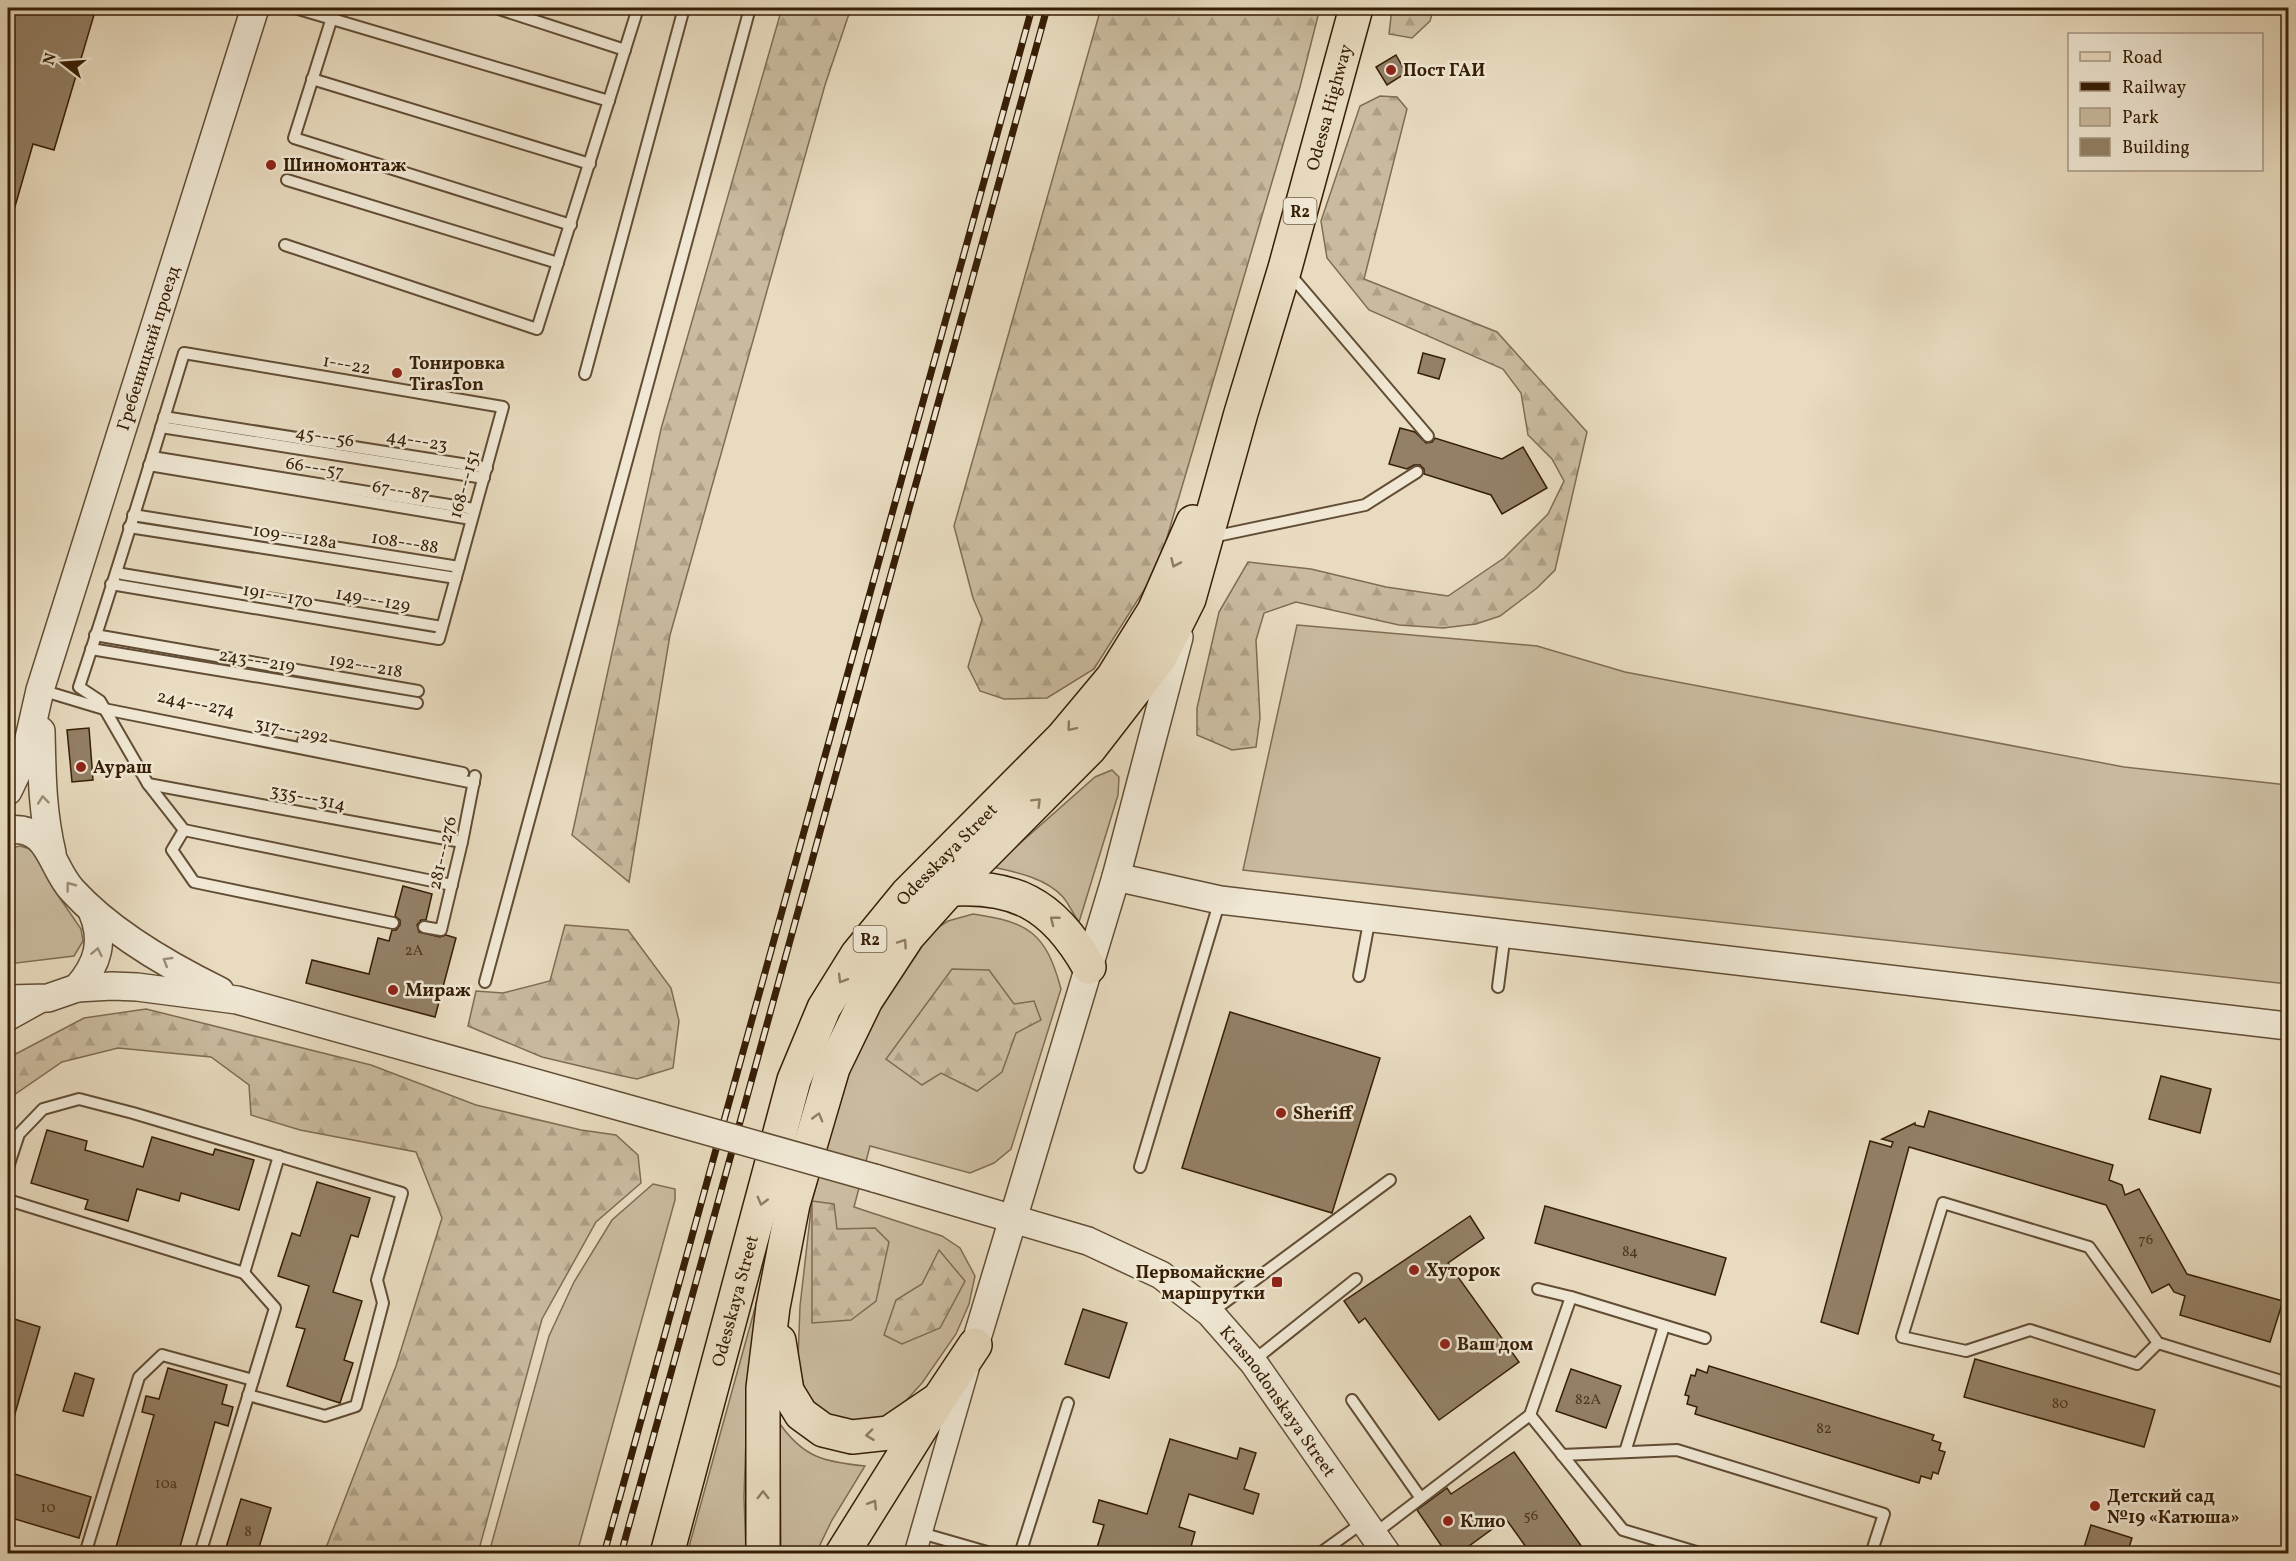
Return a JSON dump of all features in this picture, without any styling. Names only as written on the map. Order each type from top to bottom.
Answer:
[{"type":"main road","name":"Odessa Highway","points":[[1241,413],[1285,268],[1356,8]]},
{"type":"main road","name":"Odesskaya Street","points":[[763,1554],[763,1388],[773,1307],[793,1204],[833,1068],[866,1000],[908,936],[950,890],[1090,748],[1159,659],[1189,599],[1241,413]]},
{"type":"main road","name":"Odesskaya Street","points":[[666,1554],[794,1080],[824,1008],[851,964],[907,894],[1062,738],[1113,677],[1154,611],[1241,413]]},
{"type":"main road","points":[[907,894],[980,888],[1005,892],[1028,901],[1061,925],[1075,941],[1089,967]]},
{"type":"main road","points":[[773,1307],[787,1391],[801,1414],[823,1430],[852,1437],[889,1432],[939,1399]]},
{"type":"main road","points":[[842,1554],[975,1345]]},
{"type":"street","name":"Гребеницкий проезд","points":[[8,791],[25,756],[40,690],[255,8]]},
{"type":"street","name":"Odesskaya Street","points":[[975,1345],[1116,877],[1189,599]]},
{"type":"street","name":"Гребеницкий проезд","points":[[40,690],[41,783],[45,822],[53,858]]},
{"type":"street","points":[[8,830],[20,828],[42,840],[70,887],[92,911],[158,956],[237,1000]]},
{"type":"street","points":[[1116,877],[1220,900],[2289,1026]]},
{"type":"street","points":[[77,988],[88,975],[97,958],[99,934],[92,911]]},
{"type":"street","points":[[8,1020],[48,999],[77,988],[137,987],[237,1000]]},
{"type":"street","points":[[8,999],[48,999]]},
{"type":"street","name":"Krasnodonskaya Street","points":[[237,1000],[1014,1218],[1088,1241],[1161,1275],[1210,1313],[1253,1362],[1375,1537]]},
{"type":"street","points":[[915,1554],[975,1345]]},
{"type":"lane","points":[[295,8],[609,101]]},
{"type":"lane","points":[[334,8],[294,138],[571,225]]},
{"type":"lane","points":[[496,8],[625,50]]},
{"type":"lane","points":[[285,245],[537,329],[638,8]]},
{"type":"lane","points":[[585,374],[684,8]]},
{"type":"lane","points":[[485,982],[750,8]]},
{"type":"lane","points":[[312,79],[590,164]]},
{"type":"lane","points":[[287,180],[558,263]]},
{"type":"lane","points":[[1285,268],[1428,436]]},
{"type":"lane","name":"1---22","points":[[163,422],[184,353],[503,407]]},
{"type":"lane","name":"168---151","points":[[439,639],[503,407]]},
{"type":"lane","points":[[163,422],[79,687],[102,705],[148,784],[184,830],[452,885]]},
{"type":"lane","name":"45---56","points":[[163,422],[485,473]]},
{"type":"lane","name":"67---87","points":[[150,461],[472,514]]},
{"type":"lane","points":[[1206,538],[1365,505],[1417,472]]},
{"type":"lane","name":"108---88","points":[[133,515],[457,573]]},
{"type":"lane","name":"109---128а","points":[[129,526],[457,573]]},
{"type":"lane","name":"149---129","points":[[122,574],[442,627]]},
{"type":"lane","name":"191---170","points":[[111,584],[439,639]]},
{"type":"lane","name":"192---218","points":[[95,635],[418,691]]},
{"type":"lane","name":"243---219","points":[[91,649],[417,703]]},
{"type":"lane","points":[[40,690],[102,705]]},
{"type":"lane","name":"244---274","points":[[102,705],[463,773]]},
{"type":"lane","name":"317---292","points":[[102,705],[474,779]]},
{"type":"lane","name":"281---276","points":[[424,927],[441,930],[474,779]]},
{"type":"lane","name":"335---314","points":[[148,784],[462,842]]},
{"type":"lane","points":[[184,830],[172,849],[194,882],[393,923]]},
{"type":"lane","points":[[1140,1167],[1220,900]]},
{"type":"lane","points":[[1359,976],[1370,917]]},
{"type":"lane","points":[[1498,987],[1505,933]]},
{"type":"lane","points":[[8,1167],[19,1134],[43,1109],[79,1100],[110,1106],[402,1193],[377,1280],[383,1304],[356,1406],[325,1416],[248,1395]]},
{"type":"lane","points":[[244,1273],[279,1156]]},
{"type":"lane","points":[[1210,1313],[1390,1180]]},
{"type":"lane","points":[[8,1200],[244,1273],[275,1308],[200,1554]]},
{"type":"lane","points":[[2158,1343],[2137,1364],[2030,1330],[1966,1351],[1902,1337],[1943,1203],[2089,1247],[2158,1343],[2289,1383]]},
{"type":"lane","points":[[1253,1362],[1356,1279]]},
{"type":"lane","points":[[1538,1290],[1571,1297],[1705,1338]]},
{"type":"lane","points":[[1319,1554],[1375,1537],[1420,1497],[1530,1415],[1571,1297]]},
{"type":"lane","points":[[1625,1452],[1664,1326]]},
{"type":"lane","points":[[85,1554],[139,1377],[162,1355],[253,1380]]},
{"type":"lane","points":[[1352,1400],[1420,1497]]},
{"type":"lane","points":[[1020,1554],[1068,1404]]},
{"type":"lane","points":[[1530,1415],[1623,1530],[1703,1554]]},
{"type":"lane","points":[[1562,1455],[1677,1450],[1884,1514],[1871,1554]]},
{"type":"lane","points":[[921,1533],[994,1554]]},
{"type":"green space","points":[[782,8],[851,8],[825,85],[670,635],[629,882],[572,835],[661,429]]},
{"type":"green space","points":[[1101,8],[1320,8],[1300,87],[1158,568],[1094,669],[1047,698],[1004,699],[980,691],[968,667],[982,619],[973,598],[954,526]]},
{"type":"green space","points":[[1392,8],[1434,8],[1430,21],[1412,38],[1389,34]]},
{"type":"green space","points":[[1380,96],[1397,97],[1407,109],[1364,279],[1497,332],[1587,432],[1555,570],[1537,588],[1500,616],[1476,624],[1443,628],[1399,625],[1296,602],[1264,613],[1256,640],[1260,718],[1256,747],[1232,750],[1197,735],[1197,708],[1219,612],[1248,562],[1311,569],[1386,587],[1448,596],[1504,558],[1548,514],[1564,481],[1552,459],[1528,435],[1521,393],[1503,369],[1369,310],[1327,258],[1321,221],[1360,106]]},
{"type":"green space","points":[[1297,625],[1537,646],[1625,672],[2124,767],[2288,785],[2288,984],[1243,870]]},
{"type":"green space","points":[[1112,770],[1119,777],[1118,795],[1079,922],[1056,890],[1039,880],[993,867],[1095,777]]},
{"type":"green space","points":[[20,846],[30,849],[35,854],[55,891],[81,929],[83,941],[74,956],[8,964],[8,854],[11,848]]},
{"type":"green space","points":[[973,914],[1008,921],[1032,934],[1049,955],[1061,989],[1011,1149],[994,1163],[970,1173],[870,1146],[854,1207],[942,1236],[960,1248],[975,1276],[969,1304],[956,1334],[922,1383],[903,1404],[879,1420],[847,1422],[822,1413],[805,1391],[798,1361],[800,1306],[812,1201],[856,1051],[898,974],[921,938],[948,921]]},
{"type":"green space","points":[[565,925],[628,930],[671,988],[679,1021],[673,1068],[637,1079],[542,1057],[468,1026],[476,991],[503,993],[550,981]]},
{"type":"green space","points":[[952,969],[989,970],[1014,1004],[1034,1001],[1041,1020],[1016,1033],[1002,1072],[977,1091],[941,1073],[922,1085],[886,1059]]},
{"type":"green space","points":[[146,1009],[371,1065],[476,1105],[581,1130],[616,1135],[638,1155],[641,1183],[596,1222],[542,1319],[478,1553],[324,1553],[396,1366],[442,1218],[416,1152],[300,1130],[251,1115],[249,1085],[211,1057],[118,1048],[62,1062],[8,1099],[8,1058],[84,1018]]},
{"type":"green space","points":[[653,1184],[675,1189],[675,1200],[577,1553],[489,1553],[549,1336],[574,1282],[612,1220]]},
{"type":"green space","points":[[812,1201],[834,1204],[837,1229],[875,1228],[889,1242],[876,1301],[851,1320],[812,1323]]},
{"type":"green space","points":[[771,1250],[748,1380],[744,1497],[746,1553],[687,1554]]},
{"type":"green space","points":[[939,1250],[965,1281],[940,1328],[902,1344],[884,1335],[896,1300],[922,1284]]},
{"type":"green space","points":[[780,1424],[798,1444],[816,1456],[838,1463],[865,1466],[832,1520],[816,1553],[781,1553]]},
{"type":"building","points":[[8,8],[96,8],[54,150],[33,144],[12,217],[8,217]]},
{"type":"building","name":"Пост ГАИ","points":[[1396,55],[1406,73],[1387,85],[1376,67]]},
{"type":"building","points":[[1423,353],[1445,359],[1439,379],[1418,373]]},
{"type":"building","points":[[1400,428],[1415,432],[1426,443],[1432,442],[1435,438],[1502,459],[1523,447],[1547,488],[1502,514],[1491,495],[1424,474],[1424,469],[1420,465],[1407,469],[1389,464]]},
{"type":"building","name":"Аураш","points":[[89,728],[93,780],[72,782],[67,730]]},
{"type":"building","points":[[403,886],[432,894],[426,920],[421,920],[417,925],[419,932],[456,938],[435,1017],[306,983],[312,960],[369,974],[378,938],[389,941],[392,930],[396,930],[400,925],[400,920],[395,916]]},
{"type":"building","name":"Sheriff","points":[[1230,1012],[1380,1058],[1332,1213],[1182,1168]]},
{"type":"building","points":[[2161,1076],[2211,1089],[2200,1133],[2149,1119]]},
{"type":"building","points":[[1929,1111],[2113,1165],[2109,1180],[2122,1185],[2125,1195],[2139,1189],[2187,1274],[2283,1301],[2270,1342],[2180,1315],[2185,1296],[2174,1292],[2169,1284],[2152,1293],[2106,1205],[1909,1147],[1858,1334],[1821,1322],[1870,1141],[1891,1147],[1893,1142],[1882,1139],[1915,1123],[1915,1125],[1924,1127]]},
{"type":"building","points":[[47,1130],[87,1141],[85,1150],[143,1167],[152,1137],[213,1155],[215,1149],[254,1160],[239,1210],[181,1193],[179,1201],[137,1189],[128,1221],[85,1209],[88,1200],[31,1183]]},
{"type":"building","points":[[317,1182],[370,1198],[358,1237],[351,1235],[333,1292],[362,1301],[344,1360],[353,1363],[340,1403],[287,1386],[305,1329],[296,1327],[309,1286],[278,1276],[292,1233],[300,1236]]},
{"type":"building","points":[[1545,1206],[1726,1258],[1715,1295],[1535,1243]]},
{"type":"building","name":"Ваш дом","points":[[1470,1216],[1484,1238],[1448,1263],[1519,1362],[1439,1420],[1365,1318],[1359,1323],[1344,1301]]},
{"type":"building","points":[[1083,1309],[1127,1323],[1109,1378],[1065,1364]]},
{"type":"building","points":[[8,1317],[40,1327],[12,1424],[8,1423]]},
{"type":"building","points":[[1975,1359],[2155,1410],[2144,1447],[1964,1397]]},
{"type":"building","points":[[1709,1366],[1934,1435],[1932,1440],[1941,1443],[1939,1450],[1945,1452],[1938,1474],[1933,1472],[1931,1479],[1921,1476],[1919,1483],[1695,1414],[1697,1407],[1687,1404],[1689,1396],[1685,1395],[1691,1375],[1695,1376],[1697,1369],[1707,1373]]},
{"type":"building","points":[[168,1368],[227,1385],[222,1404],[233,1407],[228,1426],[215,1422],[178,1554],[114,1554],[154,1415],[142,1412],[146,1396],[159,1399]]},
{"type":"building","points":[[1571,1369],[1621,1386],[1606,1428],[1556,1411]]},
{"type":"building","points":[[75,1373],[94,1379],[83,1416],[63,1411]]},
{"type":"building","points":[[1170,1439],[1237,1459],[1240,1448],[1256,1453],[1244,1489],[1259,1494],[1253,1514],[1189,1494],[1179,1527],[1195,1532],[1189,1554],[1095,1554],[1104,1525],[1093,1522],[1099,1500],[1147,1514]]},
{"type":"building","points":[[1514,1452],[1587,1554],[1531,1554],[1506,1519],[1458,1554],[1447,1554],[1417,1510],[1447,1488],[1451,1494]]},
{"type":"building","points":[[8,1472],[91,1497],[79,1538],[8,1517]]},
{"type":"building","points":[[241,1499],[271,1508],[257,1554],[224,1554]]},
{"type":"building","points":[[2091,1525],[2132,1538],[2127,1554],[2082,1554]]},
{"type":"railway","points":[[604,1554],[1032,8]]},
{"type":"railway","points":[[621,1554],[1047,8]]},
{"type":"place","name":"Пост ГАИ","points":[[1391,70]]},
{"type":"place","name":"Шиномонтаж","points":[[271,165]]},
{"type":"place","name":"Тонировка TirasTon","points":[[397,373]]},
{"type":"place","name":"Аураш","points":[[81,767]]},
{"type":"place","name":"Мираж","points":[[393,990]]},
{"type":"place","name":"Sheriff","points":[[1281,1113]]},
{"type":"place","name":"Хуторок","points":[[1414,1270]]},
{"type":"place","name":"Первомайские маршрутки","points":[[1277,1282]]},
{"type":"place","name":"Ваш дом","points":[[1445,1344]]},
{"type":"place","name":"Детский сад №19 «Катюша»","points":[[2095,1506]]},
{"type":"place","name":"Клио","points":[[1448,1521]]}]
